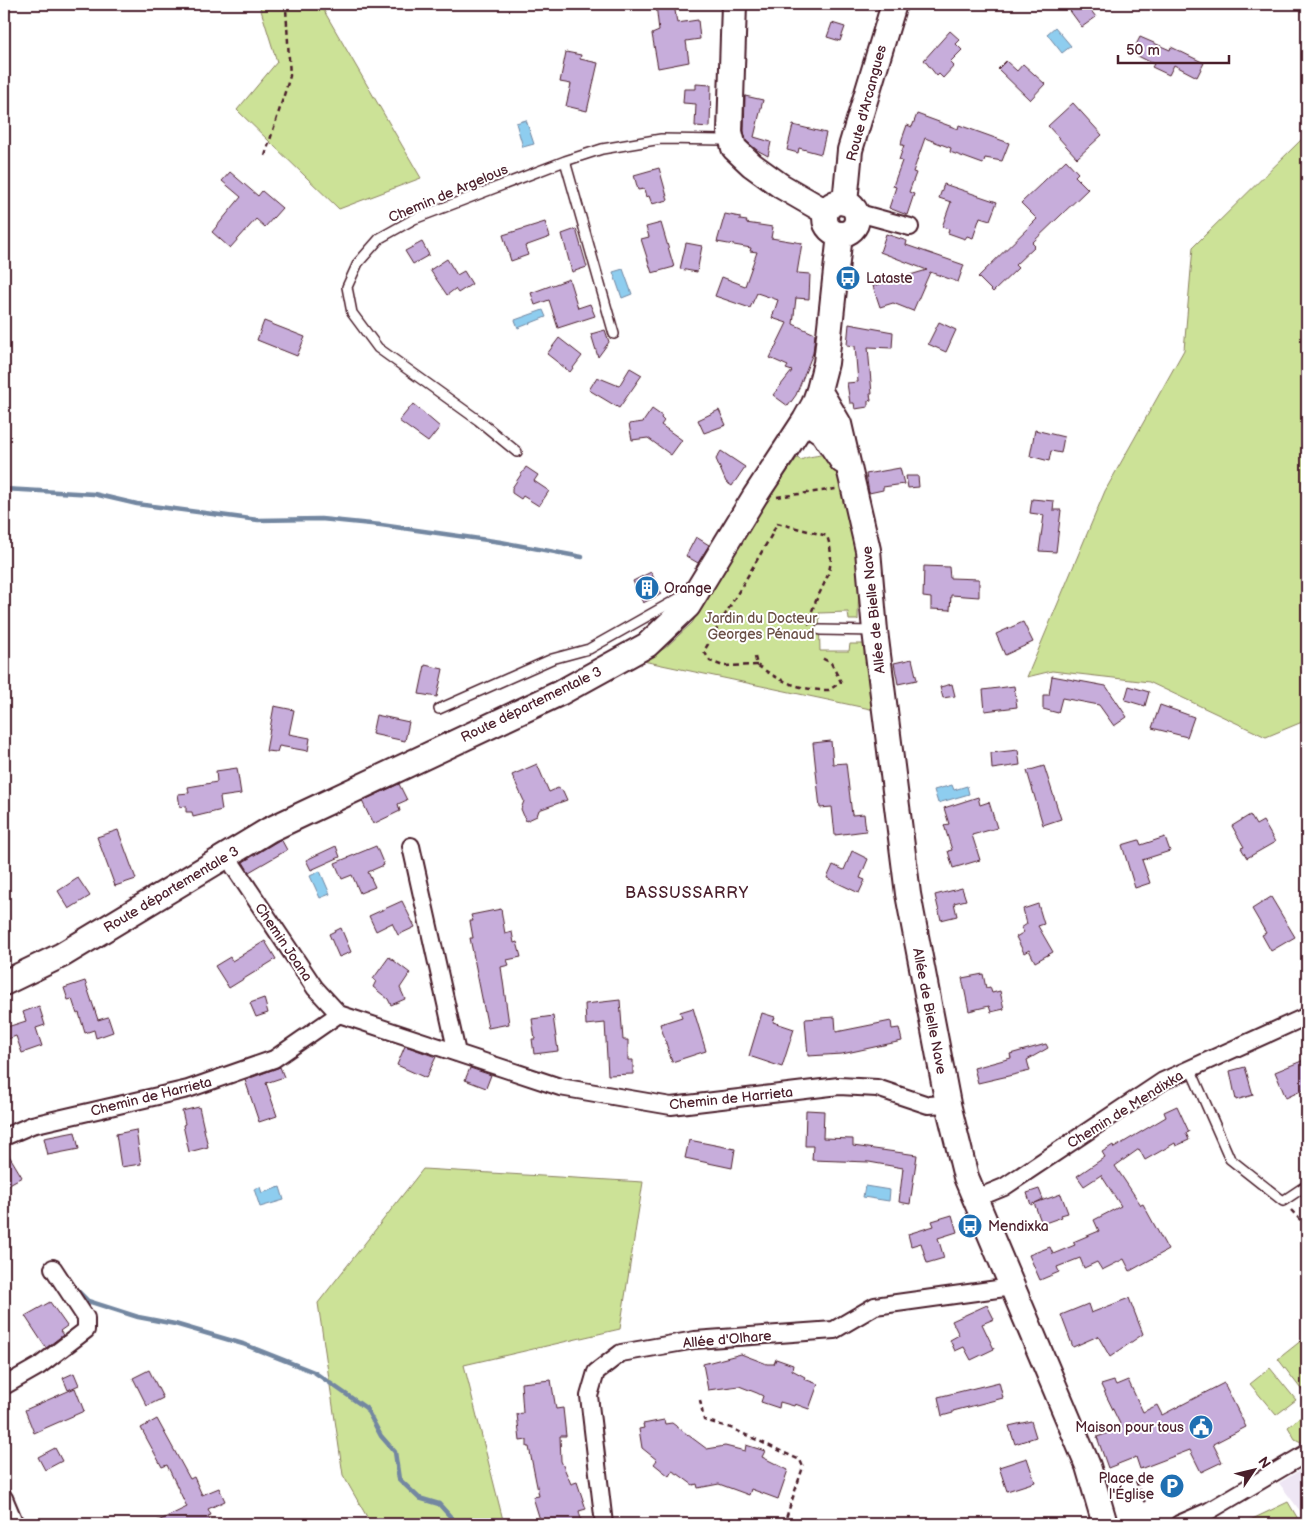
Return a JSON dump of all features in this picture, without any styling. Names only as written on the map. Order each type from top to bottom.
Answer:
[{"type":"street","points":[[734,4],[730,132],[734,148],[752,165],[781,186],[842,209],[910,227]]},
{"type":"street","name":"Route d'Arcangues","points":[[842,209],[850,150],[894,4]]},
{"type":"street","name":"Route départementale 3","points":[[4,983],[62,955],[269,830],[560,693],[648,645],[688,606],[755,496],[805,420],[820,390],[826,363],[840,234],[832,231],[826,225],[842,209]]},
{"type":"street","name":"Allée de Bielle Nave","points":[[820,390],[839,424],[868,550],[875,631],[908,894],[948,1104],[966,1177],[1088,1466],[1105,1524]]},
{"type":"street","name":"Allée de Bielle Nave","points":[[805,420],[824,433],[850,473]]},
{"type":"street","points":[[411,846],[457,1053]]},
{"type":"street","name":"Chemin Joana","points":[[234,867],[315,988],[339,1014]]},
{"type":"street","name":"Chemin de Harrieta","points":[[4,1137],[32,1125],[188,1089],[274,1059],[339,1014],[560,1087],[671,1106],[839,1086],[877,1088],[928,1105],[948,1104]]},
{"type":"street","name":"Chemin de Mendixka","points":[[975,1199],[1004,1187],[1163,1081],[1307,1016]]},
{"type":"street","points":[[4,1386],[39,1366],[86,1330],[86,1318],[53,1268]]},
{"type":"street","name":"Allée d'Olhare","points":[[604,1524],[589,1396],[596,1372],[621,1353],[695,1340],[834,1330],[875,1306],[1012,1287]]},
{"type":"street","points":[[1179,1524],[1196,1517],[1307,1452]]},
{"type":"street","points":[[4,1498],[15,1524]]},
{"type":"lane","name":"Chemin de Argelous","points":[[517,452],[478,420],[378,348],[352,314],[347,288],[358,262],[380,238],[414,219],[565,161],[602,150],[661,139],[722,140],[734,148]]},
{"type":"lane","points":[[565,161],[614,334]]},
{"type":"lane","points":[[440,708],[552,659],[589,649],[677,598],[699,589]]},
{"type":"lane","points":[[820,630],[875,631]]},
{"type":"lane","points":[[1190,1068],[1230,1159],[1283,1201],[1307,1185]]},
{"type":"path","points":[[264,156],[290,76],[286,8],[283,4]]},
{"type":"path","points":[[809,630],[812,612],[828,577],[833,553],[827,536],[777,523],[704,651],[710,661],[723,666],[757,665],[776,679],[800,687],[829,690],[840,682],[831,663],[820,657]]},
{"type":"path","points":[[755,657],[757,665]]},
{"type":"path","points":[[1283,1201],[1307,1227]]},
{"type":"path","points":[[700,1400],[704,1420],[730,1428],[800,1460],[803,1467],[784,1524]]},
{"type":"path","points":[[1136,1481],[1145,1503]]},
{"type":"shaded area","points":[[1307,1466],[1307,1520],[1279,1483]]},
{"type":"green space","points":[[259,4],[320,4],[421,178],[339,209],[237,110],[277,62]]},
{"type":"green space","points":[[1307,134],[1307,720],[1266,737],[1149,682],[1052,671],[1027,677],[1105,491],[1184,350],[1193,247]]},
{"type":"green space","name":"Jardin du Docteur Georges Pénaud","points":[[825,453],[843,479],[859,570],[858,620],[849,620],[848,612],[819,613],[820,651],[849,651],[850,644],[867,644],[875,710],[643,661],[665,648],[692,623],[768,499],[797,458],[801,460]]},
{"type":"green space","points":[[423,1169],[643,1182],[620,1329],[464,1365],[504,1524],[371,1524],[343,1475],[318,1303]]},
{"type":"green space","points":[[1307,1336],[1307,1397],[1278,1359]]},
{"type":"green space","points":[[1270,1368],[1296,1400],[1276,1415],[1250,1384]]},
{"type":"green space","points":[[1307,1412],[1307,1445],[1295,1439],[1288,1427]]},
{"type":"green space","points":[[1288,1502],[1301,1524],[1242,1524]]},
{"type":"water","points":[[1055,27],[1071,46],[1062,53],[1047,34]]},
{"type":"water","points":[[526,120],[534,144],[523,147],[516,123]]},
{"type":"water","points":[[623,269],[632,294],[622,298],[613,272]]},
{"type":"water","points":[[543,310],[546,317],[518,328],[515,320]]},
{"type":"water","points":[[952,785],[954,790],[967,786],[969,794],[938,803],[934,790]]},
{"type":"water","points":[[320,871],[330,894],[320,898],[310,876]]},
{"type":"water","points":[[865,1186],[890,1190],[889,1201],[863,1197]]},
{"type":"water","points":[[260,1187],[262,1193],[280,1187],[284,1200],[260,1207],[254,1189]]},
{"type":"building","points":[[656,4],[674,4],[677,23],[698,20],[700,39],[686,41],[689,62],[658,68],[652,34],[659,31]]},
{"type":"building","points":[[1065,4],[1086,4],[1096,17],[1082,27]]},
{"type":"building","points":[[832,23],[845,27],[840,41],[827,37]]},
{"type":"building","points":[[950,31],[960,40],[956,44],[962,50],[950,62],[954,66],[943,78],[939,74],[937,76],[924,60]]},
{"type":"building","points":[[1140,37],[1170,50],[1171,47],[1204,63],[1197,77],[1174,65],[1169,75],[1152,67],[1154,64],[1132,53]]},
{"type":"building","points":[[566,52],[581,55],[580,59],[598,63],[587,111],[566,106],[571,84],[560,82]]},
{"type":"building","points":[[1006,61],[1017,71],[1023,64],[1045,84],[1030,100],[998,69]]},
{"type":"building","points":[[696,84],[711,85],[710,127],[695,126],[696,104],[683,103],[684,89],[696,89]]},
{"type":"building","points":[[745,96],[763,100],[754,137],[771,142],[768,156],[746,141],[744,131]]},
{"type":"building","points":[[1073,103],[1102,135],[1077,158],[1048,126]]},
{"type":"building","points":[[917,114],[958,129],[959,125],[1009,143],[1002,161],[985,158],[983,164],[950,152],[951,148],[925,138],[913,172],[916,173],[909,192],[914,194],[907,215],[889,208],[896,187],[893,186],[902,161],[899,160],[904,145],[901,145],[902,139],[907,125],[912,127]]},
{"type":"building","points":[[793,125],[826,133],[821,154],[799,148],[798,153],[787,150]]},
{"type":"building","points":[[1066,160],[1078,173],[1075,176],[1088,189],[1032,243],[1035,246],[1015,265],[1018,268],[993,292],[978,277],[1037,219],[1021,203]]},
{"type":"building","points":[[659,168],[668,200],[652,204],[649,196],[646,197],[644,189],[638,190],[634,175]]},
{"type":"building","points":[[230,172],[258,196],[262,191],[282,208],[265,227],[256,219],[230,248],[212,232],[241,197],[222,181]]},
{"type":"building","points":[[944,184],[997,202],[990,220],[980,217],[973,238],[967,236],[965,239],[948,233],[949,229],[942,227],[951,202],[939,198]]},
{"type":"building","points":[[725,214],[740,217],[740,220],[747,221],[746,223],[773,227],[771,238],[802,243],[797,273],[810,274],[809,299],[796,298],[793,324],[815,334],[813,353],[796,395],[788,406],[773,395],[792,371],[786,369],[788,366],[770,358],[787,323],[772,318],[778,300],[757,293],[750,308],[715,296],[722,277],[745,286],[757,252],[750,251],[751,248],[717,242]]},
{"type":"building","points":[[545,222],[550,237],[525,246],[528,255],[511,261],[503,235]]},
{"type":"building","points":[[661,223],[674,267],[652,273],[641,239],[649,237],[646,227]]},
{"type":"building","points":[[576,229],[587,267],[572,272],[562,234]]},
{"type":"building","points":[[886,234],[907,241],[906,245],[964,265],[958,282],[930,272],[913,311],[893,303],[880,307],[873,286],[927,270],[880,252]]},
{"type":"building","points":[[422,242],[429,255],[413,264],[405,251]]},
{"type":"building","points":[[686,243],[702,246],[697,272],[680,269]]},
{"type":"building","points":[[447,259],[457,275],[464,271],[472,284],[458,293],[455,289],[447,295],[430,270]]},
{"type":"building","points":[[569,279],[578,308],[590,304],[595,316],[558,328],[549,300],[535,305],[531,293]]},
{"type":"building","points":[[264,321],[305,337],[297,356],[257,340]]},
{"type":"building","points":[[939,322],[956,330],[946,352],[928,344]]},
{"type":"building","points":[[849,324],[893,332],[892,348],[868,347],[871,400],[868,401],[868,407],[855,409],[854,403],[850,403],[847,383],[858,382],[855,346],[847,345]]},
{"type":"building","points":[[605,330],[609,342],[598,357],[591,334]]},
{"type":"building","points":[[559,338],[582,356],[570,372],[547,354]]},
{"type":"building","points":[[630,368],[642,375],[619,408],[589,390],[597,377],[619,386]]},
{"type":"building","points":[[413,404],[440,427],[428,442],[399,421]]},
{"type":"building","points":[[652,409],[662,416],[661,418],[664,421],[661,425],[682,440],[671,455],[648,438],[632,440],[629,424],[643,422]]},
{"type":"building","points":[[719,410],[726,425],[704,433],[698,420]]},
{"type":"building","points":[[1035,430],[1064,437],[1061,453],[1051,451],[1049,461],[1030,456]]},
{"type":"building","points":[[721,451],[745,467],[732,486],[726,482],[716,459]]},
{"type":"building","points":[[526,467],[538,475],[534,481],[549,491],[539,506],[523,496],[521,499],[512,493],[512,488]]},
{"type":"building","points":[[900,468],[904,484],[883,487],[883,490],[869,493],[866,474]]},
{"type":"building","points":[[906,476],[918,476],[919,487],[908,488]]},
{"type":"building","points":[[1032,499],[1054,501],[1053,510],[1061,510],[1056,552],[1039,551],[1044,515],[1030,513]]},
{"type":"building","points":[[696,537],[709,545],[698,563],[686,556]]},
{"type":"building","points":[[924,566],[949,567],[950,578],[979,579],[979,597],[951,595],[950,610],[931,609],[931,598],[923,597]]},
{"type":"building","name":"Orange","points":[[651,572],[661,594],[643,603],[633,581]]},
{"type":"building","points":[[1023,622],[1033,642],[1005,655],[996,634]]},
{"type":"building","points":[[912,659],[917,680],[898,684],[894,663]]},
{"type":"building","points":[[425,665],[443,669],[437,697],[419,694]]},
{"type":"building","points":[[1052,676],[1106,686],[1127,717],[1114,726],[1099,705],[1062,698],[1058,713],[1043,709],[1043,695],[1049,695]]},
{"type":"building","points":[[952,684],[955,696],[943,698],[940,687]]},
{"type":"building","points":[[1014,686],[1017,707],[985,711],[983,690]]},
{"type":"building","points":[[1129,686],[1149,692],[1145,706],[1125,700]]},
{"type":"building","points":[[1160,705],[1194,717],[1187,737],[1152,728]]},
{"type":"building","points":[[274,706],[294,710],[289,734],[310,738],[308,751],[279,746],[277,752],[266,751]]},
{"type":"building","points":[[376,715],[409,722],[405,741],[372,734]]},
{"type":"building","points":[[831,741],[833,764],[846,763],[852,815],[864,814],[866,831],[835,835],[832,807],[820,808],[813,743]]},
{"type":"building","points":[[1018,750],[1020,765],[992,769],[991,753]]},
{"type":"building","points":[[537,764],[549,792],[558,788],[563,791],[567,800],[539,810],[537,816],[526,821],[521,809],[524,801],[512,775]]},
{"type":"building","points":[[1044,766],[1061,819],[1043,825],[1027,771]]},
{"type":"building","points":[[237,768],[241,794],[220,797],[222,810],[193,817],[192,812],[186,812],[186,806],[180,807],[178,794],[189,793],[188,787],[217,782],[216,771]]},
{"type":"building","points":[[399,784],[407,800],[398,804],[400,811],[373,824],[362,801]]},
{"type":"building","points":[[978,797],[980,805],[989,802],[997,828],[972,835],[980,860],[953,868],[948,851],[952,850],[944,825],[949,824],[944,808]]},
{"type":"building","points":[[1250,815],[1256,825],[1263,821],[1275,842],[1247,858],[1241,848],[1244,847],[1232,826]]},
{"type":"building","points":[[118,830],[136,879],[115,886],[97,837]]},
{"type":"building","points":[[1165,837],[1170,851],[1142,860],[1150,883],[1135,888],[1122,845],[1139,840],[1141,845]]},
{"type":"building","points":[[281,839],[287,850],[249,872],[243,862]]},
{"type":"building","points":[[336,846],[340,857],[311,870],[306,860]]},
{"type":"building","points":[[376,846],[384,865],[368,872],[375,887],[360,893],[352,875],[342,879],[335,863]]},
{"type":"building","points":[[852,851],[868,859],[860,878],[865,880],[859,893],[827,878],[833,865],[844,870]]},
{"type":"building","points":[[78,878],[90,896],[69,909],[58,891]]},
{"type":"building","points":[[962,888],[966,900],[954,903],[957,916],[941,920],[935,895]]},
{"type":"building","points":[[1271,897],[1295,937],[1271,951],[1262,935],[1266,933],[1252,909]]},
{"type":"building","points":[[402,901],[415,927],[398,935],[392,923],[376,931],[369,916]]},
{"type":"building","points":[[1038,904],[1044,924],[1038,926],[1053,952],[1035,962],[1029,950],[1024,953],[1016,937],[1024,932],[1021,928],[1027,924],[1023,909]]},
{"type":"building","points":[[501,909],[505,934],[512,932],[514,943],[517,942],[521,957],[507,960],[509,965],[501,967],[509,1024],[488,1028],[470,938],[473,938],[470,921],[473,921],[471,915]]},
{"type":"building","points":[[341,928],[351,952],[339,957],[329,934]]},
{"type":"building","points":[[265,941],[276,959],[229,988],[215,966],[230,957],[232,961]]},
{"type":"building","points":[[389,957],[410,973],[400,988],[405,999],[391,1005],[388,999],[373,987],[376,981],[373,979]]},
{"type":"building","points":[[983,974],[986,988],[990,987],[992,993],[1000,991],[1004,1009],[991,1012],[989,1006],[969,1011],[962,978]]},
{"type":"building","points":[[85,981],[98,1020],[108,1017],[113,1032],[96,1038],[94,1030],[85,1033],[79,1013],[77,1014],[72,999],[68,1000],[64,988]]},
{"type":"building","points":[[264,998],[268,1013],[256,1017],[250,1003]]},
{"type":"building","points":[[620,1000],[623,1040],[628,1040],[628,1060],[633,1060],[633,1074],[608,1075],[605,1023],[586,1025],[585,1004]]},
{"type":"building","points":[[39,1006],[45,1025],[36,1028],[42,1046],[22,1053],[16,1036],[8,1039],[4,1028],[26,1021],[23,1012]]},
{"type":"building","points":[[693,1008],[706,1051],[672,1062],[660,1024],[682,1017],[680,1012]]},
{"type":"building","points":[[762,1013],[775,1017],[773,1022],[794,1029],[782,1067],[749,1056]]},
{"type":"building","points":[[553,1016],[558,1051],[534,1054],[532,1039],[535,1039],[532,1019]]},
{"type":"building","points":[[835,1017],[836,1032],[891,1021],[892,1029],[899,1028],[902,1041],[842,1054],[808,1056],[805,1019]]},
{"type":"building","points":[[1046,1044],[1048,1048],[1027,1060],[1030,1071],[978,1083],[974,1068],[1011,1058],[1010,1054]]},
{"type":"building","points":[[405,1046],[436,1057],[426,1078],[397,1065]]},
{"type":"building","points":[[1304,1060],[1307,1068],[1307,1088],[1286,1098],[1275,1072]]},
{"type":"building","points":[[280,1067],[284,1077],[266,1083],[277,1116],[259,1122],[245,1080]]},
{"type":"building","points":[[1245,1067],[1253,1095],[1236,1100],[1230,1071]]},
{"type":"building","points":[[470,1068],[491,1075],[486,1088],[465,1080]]},
{"type":"building","points":[[1177,1106],[1189,1132],[1186,1133],[1189,1140],[1176,1146],[1175,1143],[1145,1160],[1139,1149],[1115,1166],[1141,1205],[1143,1204],[1168,1250],[1130,1271],[1124,1259],[1102,1270],[1097,1262],[1084,1268],[1080,1258],[1057,1267],[1059,1272],[1040,1280],[1029,1255],[1050,1247],[1053,1254],[1075,1245],[1073,1242],[1099,1231],[1094,1220],[1121,1206],[1101,1175],[1084,1186],[1077,1176],[1105,1157],[1102,1152],[1113,1145],[1114,1148],[1166,1117],[1164,1112]]},
{"type":"building","points":[[199,1107],[208,1147],[189,1152],[182,1111]]},
{"type":"building","points":[[806,1110],[824,1111],[823,1138],[853,1139],[853,1146],[917,1155],[910,1204],[899,1202],[903,1168],[869,1162],[812,1160],[813,1146],[805,1146]]},
{"type":"building","points":[[136,1130],[141,1164],[121,1167],[116,1134]]},
{"type":"building","points":[[75,1132],[79,1149],[48,1155],[44,1138]]},
{"type":"building","points":[[689,1140],[735,1149],[732,1168],[685,1158]]},
{"type":"building","points":[[4,1147],[22,1177],[4,1187]]},
{"type":"building","points":[[1039,1189],[1043,1199],[1035,1203],[1061,1194],[1068,1213],[1042,1224],[1034,1203],[1031,1205],[1027,1193]]},
{"type":"building","points":[[952,1215],[957,1232],[938,1238],[944,1258],[927,1263],[921,1243],[911,1246],[908,1234],[934,1226],[932,1221]]},
{"type":"building","points":[[1129,1298],[1143,1334],[1110,1357],[1098,1336],[1073,1347],[1061,1315],[1088,1304],[1091,1313]]},
{"type":"building","points":[[50,1302],[67,1326],[60,1331],[63,1335],[46,1348],[25,1316]]},
{"type":"building","points":[[987,1305],[994,1319],[982,1324],[994,1349],[971,1360],[964,1347],[955,1351],[950,1340],[959,1335],[952,1321]]},
{"type":"building","points":[[741,1354],[767,1364],[774,1364],[776,1359],[793,1365],[792,1370],[805,1377],[804,1379],[818,1384],[809,1409],[795,1404],[794,1406],[780,1402],[779,1408],[761,1402],[763,1396],[739,1386],[708,1390],[703,1364]]},
{"type":"building","points":[[149,1370],[163,1398],[147,1406],[133,1378]]},
{"type":"building","points":[[74,1373],[79,1385],[68,1390],[63,1378]]},
{"type":"building","points":[[551,1380],[556,1409],[563,1408],[566,1436],[560,1436],[561,1461],[571,1484],[577,1482],[586,1509],[579,1511],[582,1524],[549,1524],[548,1521],[541,1523],[533,1497],[539,1496],[529,1447],[527,1447],[527,1440],[520,1441],[517,1414],[523,1413],[521,1383]]},
{"type":"building","points":[[1128,1380],[1143,1412],[1157,1405],[1162,1415],[1224,1383],[1246,1427],[1213,1444],[1222,1462],[1201,1472],[1190,1450],[1140,1469],[1136,1457],[1108,1468],[1097,1437],[1122,1428],[1101,1385],[1114,1381],[1116,1385]]},
{"type":"building","points":[[999,1382],[1003,1398],[953,1411],[953,1413],[942,1416],[938,1397]]},
{"type":"building","points":[[75,1388],[84,1411],[34,1433],[25,1410]]},
{"type":"building","points":[[157,1419],[190,1479],[194,1477],[202,1495],[219,1488],[225,1501],[208,1509],[211,1515],[208,1516],[212,1524],[152,1524],[187,1507],[167,1465],[162,1467],[141,1428]]},
{"type":"building","points":[[664,1420],[665,1424],[672,1423],[707,1449],[725,1446],[745,1451],[746,1445],[765,1451],[762,1457],[788,1470],[778,1499],[751,1489],[749,1495],[719,1484],[698,1488],[697,1484],[693,1485],[672,1471],[669,1476],[654,1464],[657,1460],[642,1448],[639,1429],[644,1428],[643,1424]]},
{"type":"building","points":[[1031,1421],[1036,1437],[1015,1444],[1009,1426]]},
{"type":"building","points":[[55,1448],[62,1461],[45,1470],[38,1457]]},
{"type":"building","points":[[1027,1458],[1035,1482],[1007,1491],[999,1467]]},
{"type":"waterway","points":[[4,489],[94,494],[137,504],[258,520],[321,519],[381,525],[501,542],[582,557]]},
{"type":"waterway","points":[[75,1288],[88,1301],[138,1317],[175,1324],[243,1344],[314,1372],[366,1408],[381,1436],[395,1452],[399,1479],[419,1498],[439,1504],[457,1524]]},
{"type":"place","name":"Lataste","points":[[848,278]]},
{"type":"place","name":"Orange","points":[[647,588]]},
{"type":"place","name":"Mendixka","points":[[970,1226]]},
{"type":"place","name":"Maison pour tous","points":[[1201,1427]]},
{"type":"place","name":"Place de l'Église","points":[[1172,1486]]},
{"type":"district","name":"BASSUSSARRY","points":[[687,892]]}]
